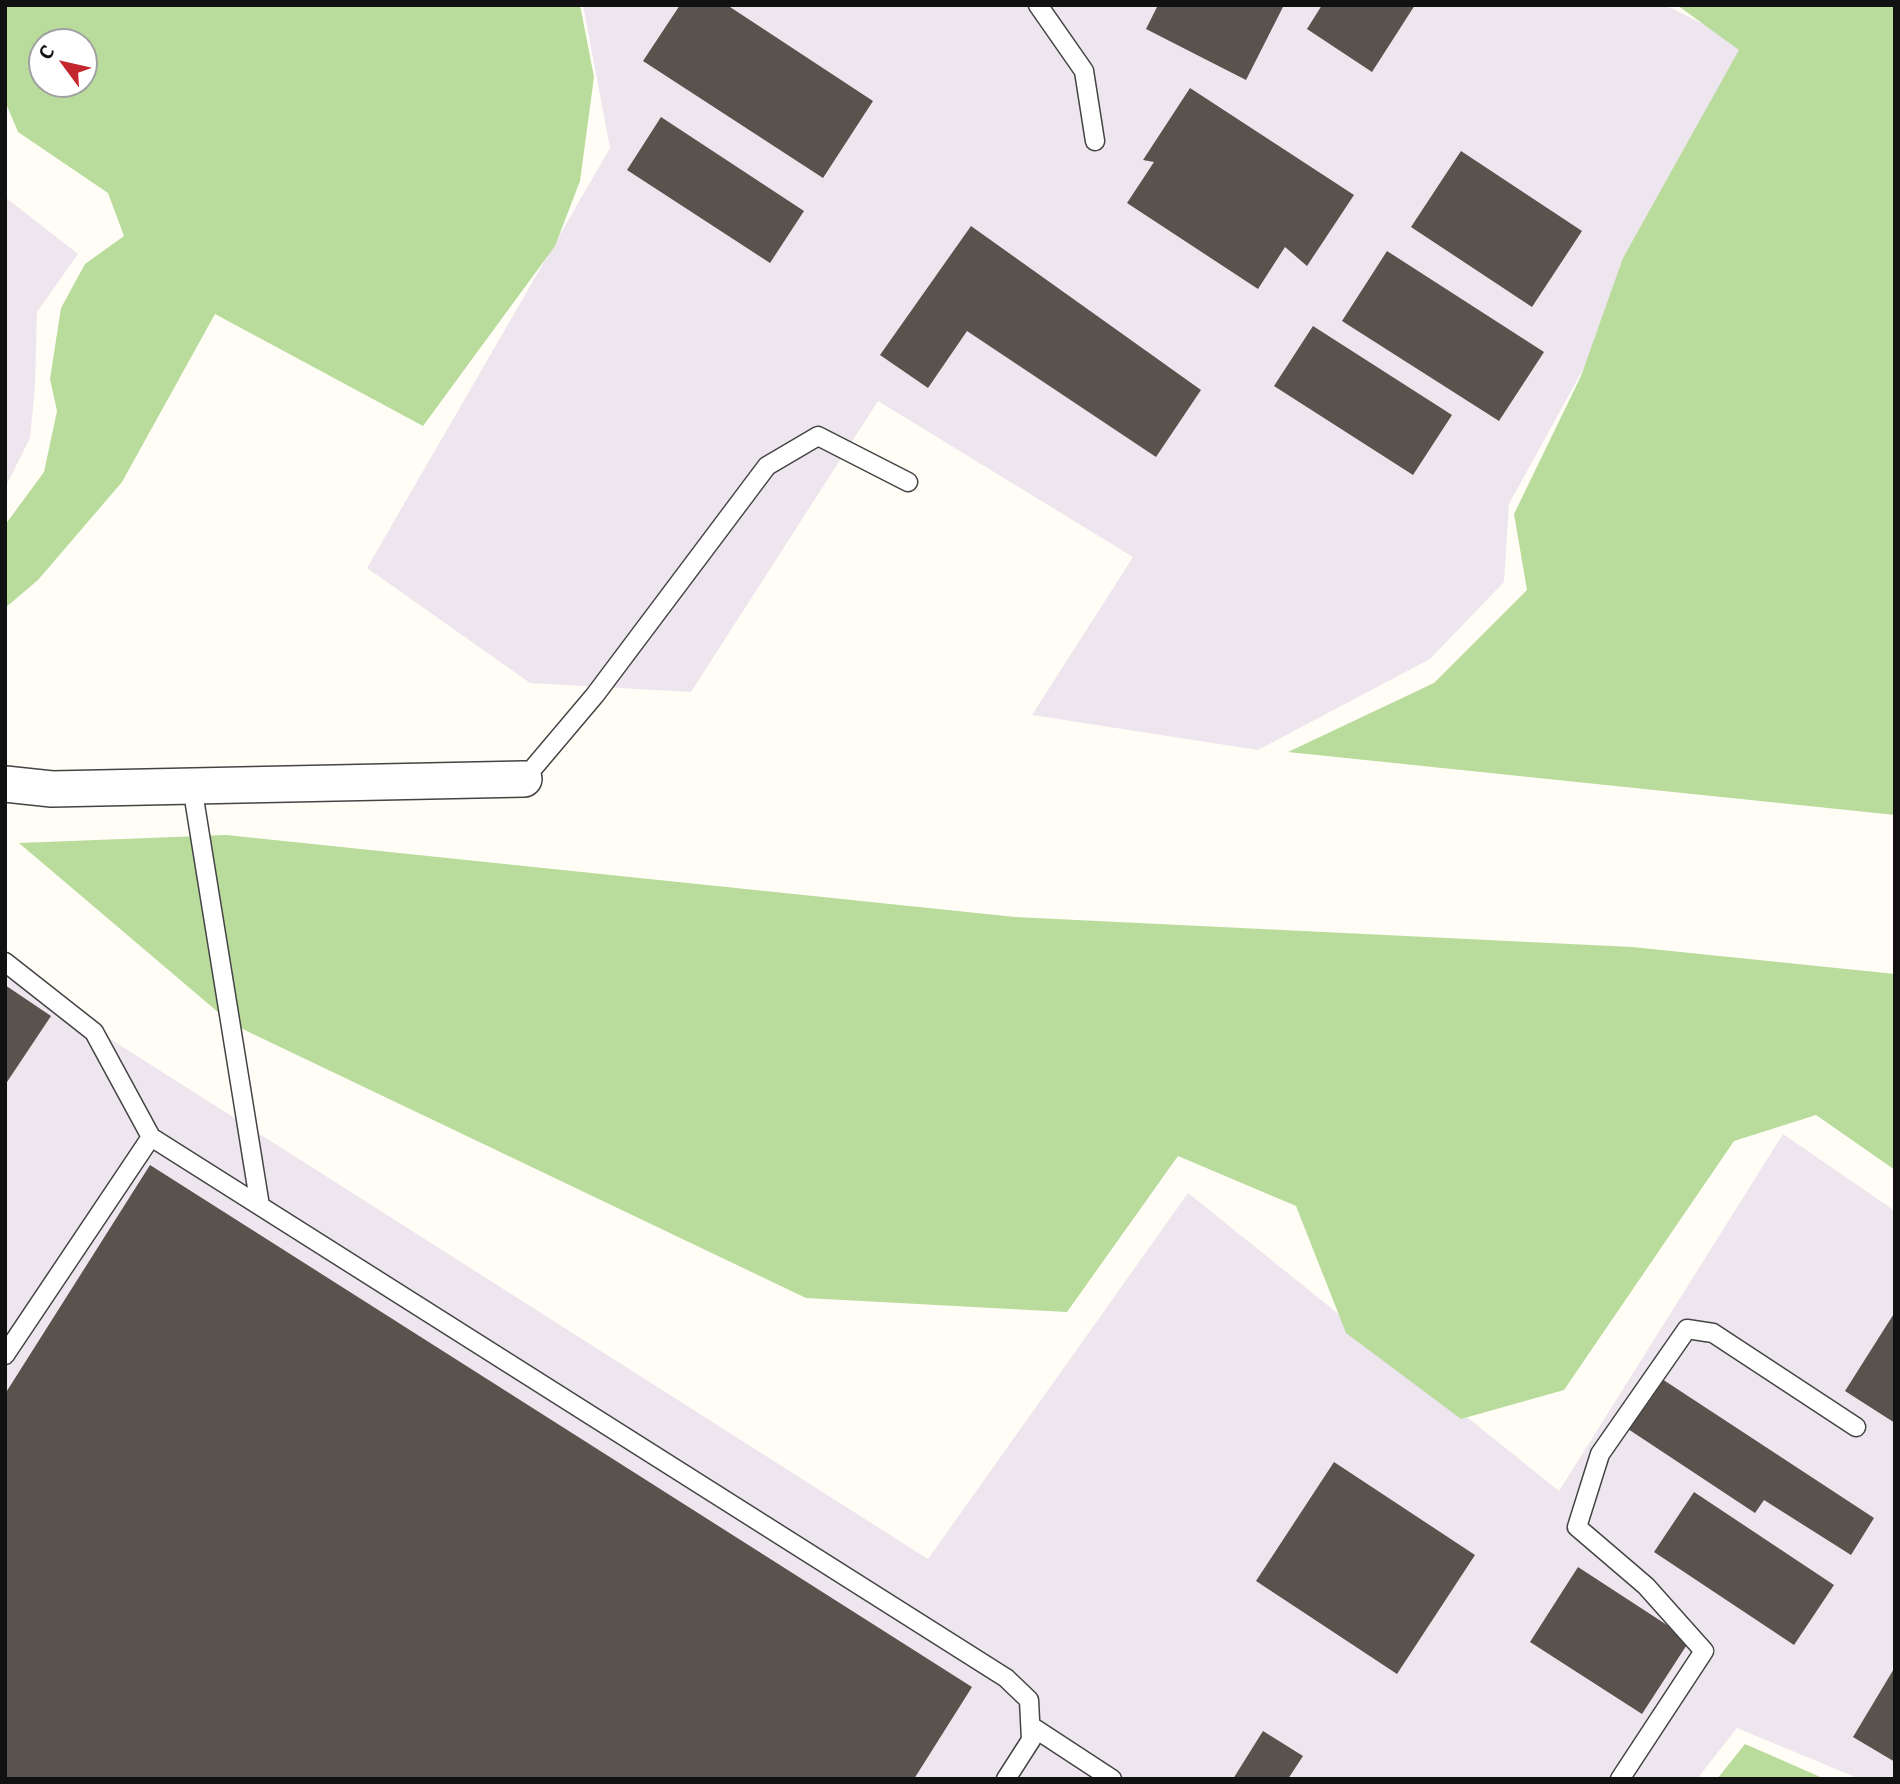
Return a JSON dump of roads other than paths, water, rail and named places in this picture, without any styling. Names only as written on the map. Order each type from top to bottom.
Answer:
[{"type":"street","points":[[5,784],[52,789],[524,779]]},
{"type":"lane","points":[[1038,5],[1084,71],[1095,141]]},
{"type":"lane","points":[[524,779],[595,695],[768,466],[818,436],[908,482]]},
{"type":"lane","points":[[192,786],[260,1206]]},
{"type":"lane","points":[[5,962],[94,1032],[152,1137],[1006,1678],[1029,1700],[1031,1726],[1031,1740],[1006,1779]]},
{"type":"lane","points":[[5,1355],[152,1137]]},
{"type":"lane","points":[[1620,1779],[1704,1651],[1646,1587],[1577,1527],[1600,1454],[1687,1328],[1713,1333],[1856,1427]]},
{"type":"lane","points":[[1031,1726],[1112,1779]]}]
